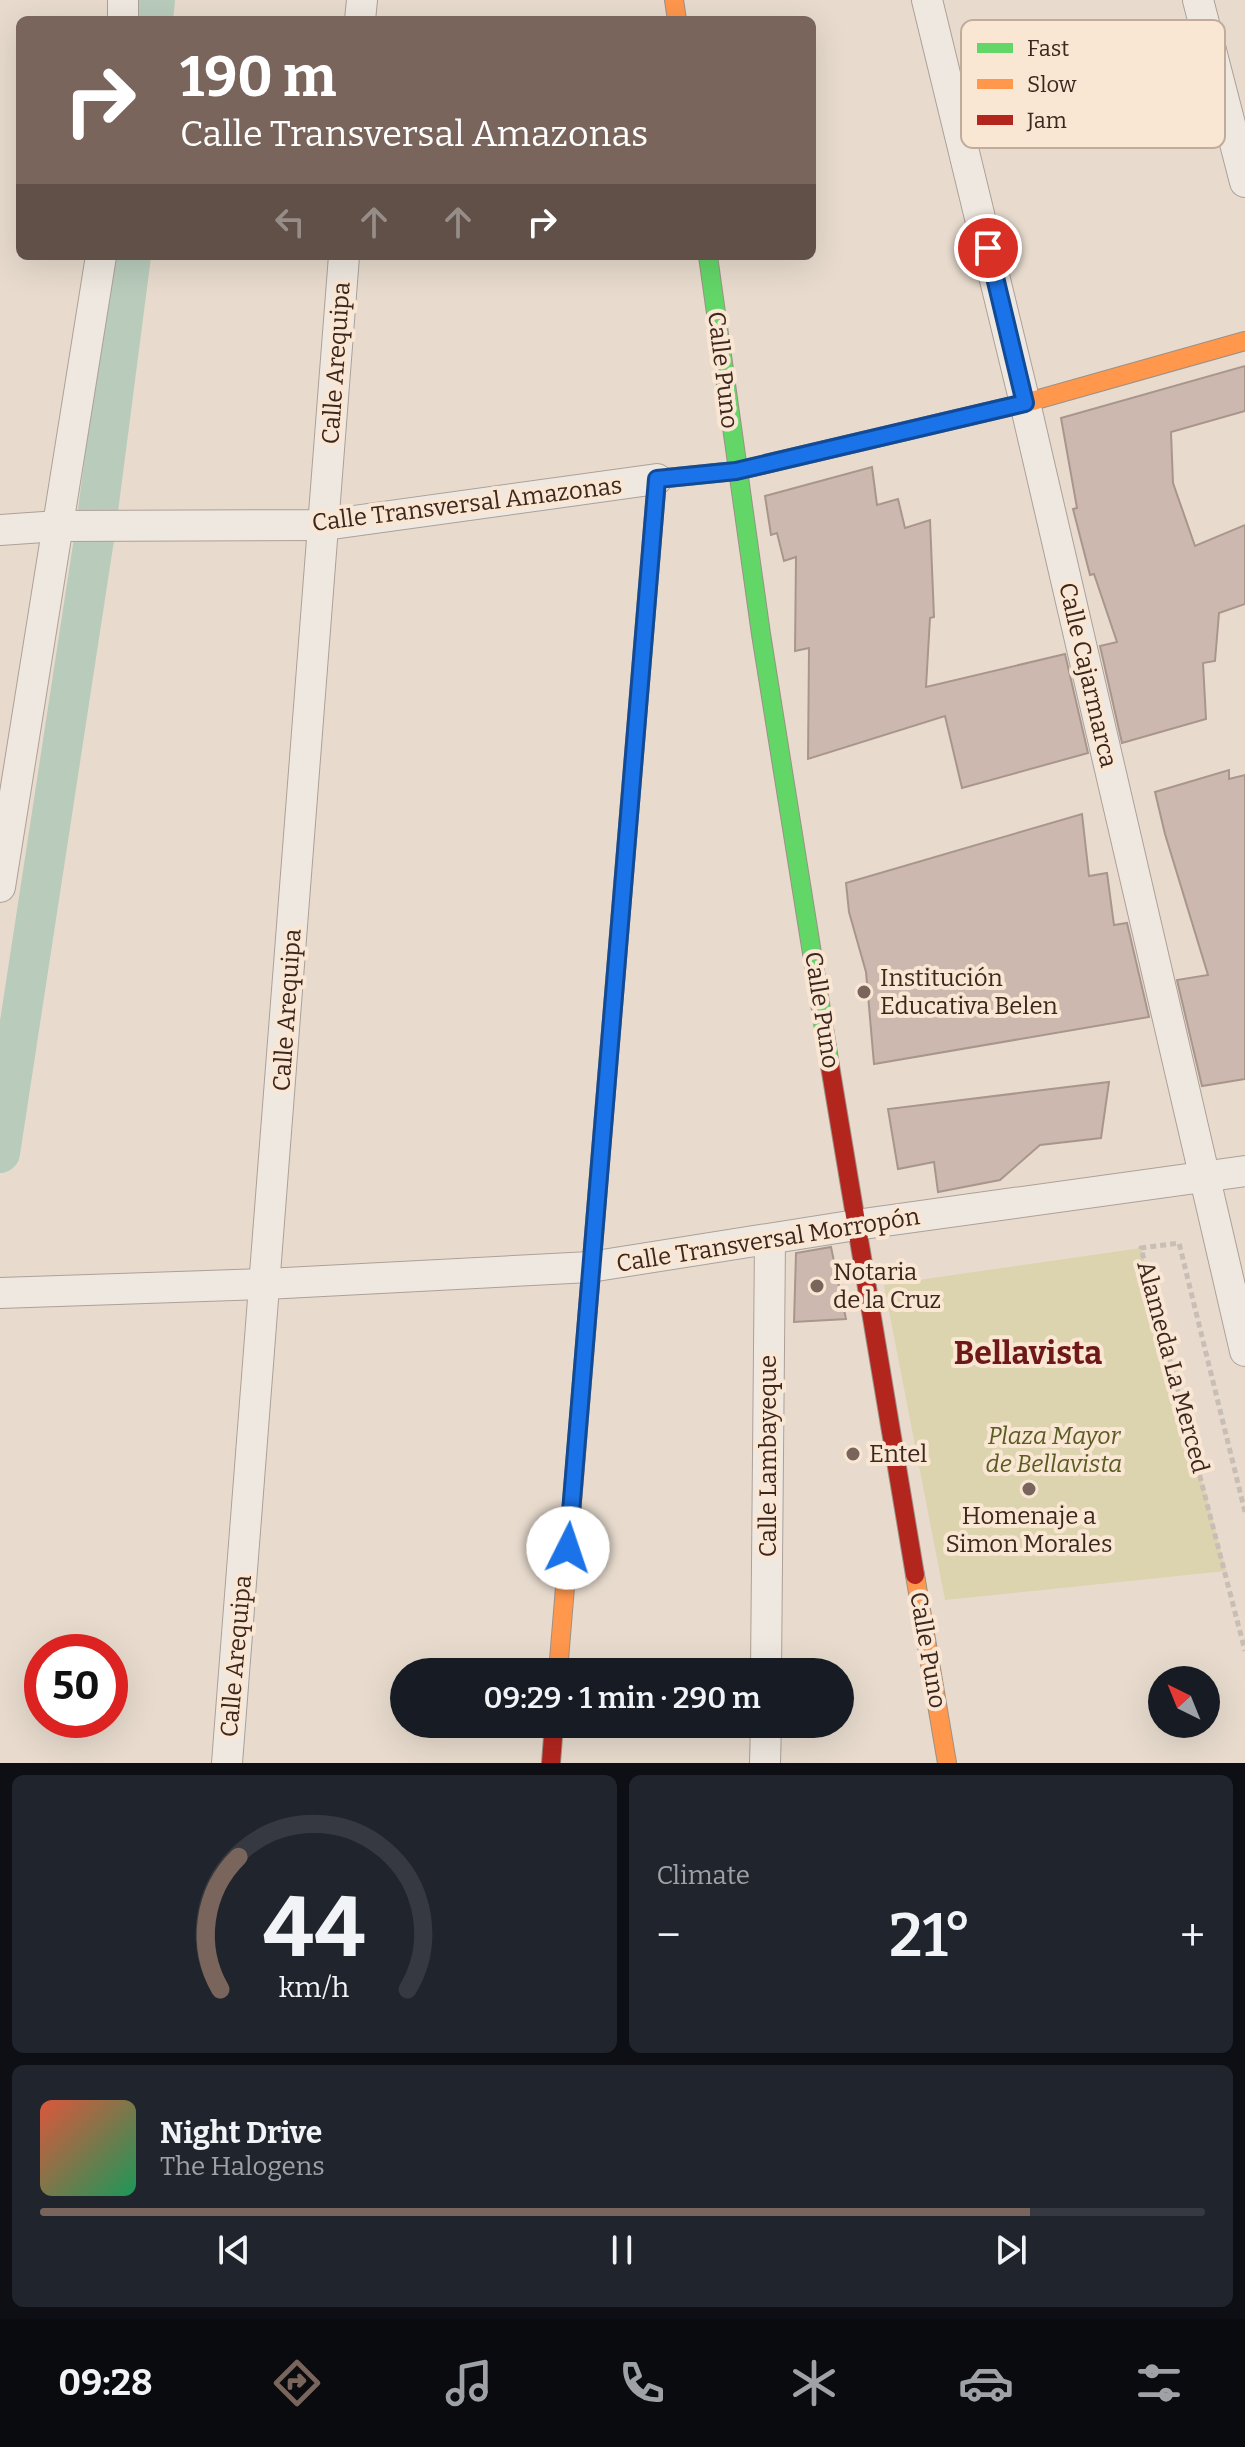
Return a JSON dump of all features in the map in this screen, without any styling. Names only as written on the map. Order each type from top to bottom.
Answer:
[{"type":"street","name":"Calle Cajarmarca","points":[[927,0],[961,140]]},
{"type":"street","points":[[1198,0],[1203,20]]},
{"type":"street","points":[[1225,105],[1245,182]]},
{"type":"street","name":"Calle Cajarmarca","points":[[963,148],[1245,1351]]},
{"type":"street","points":[[0,887],[100,260]]},
{"type":"street","name":"Calle Arequipa","points":[[227,1763],[344,260]]},
{"type":"street","name":"Calle Puno","points":[[709,260],[736,471],[856,1225],[947,1763]]},
{"type":"street","name":"Calle Transversal Amazonas","points":[[4,530],[58,526],[325,525],[736,471],[1025,403],[1245,341]]},
{"type":"street","points":[[559,1658],[657,479]]},
{"type":"street","name":"Calle Transversal Morropón","points":[[0,1293],[266,1284],[590,1267],[856,1225],[1245,1171]]},
{"type":"street","name":"Calle Lambayeque","points":[[766,1658],[770,1240]]},
{"type":"street","points":[[551,1763],[553,1738]]},
{"type":"street","points":[[765,1763],[766,1738]]},
{"type":"path","name":"Alameda La Merced","points":[[1245,1512],[1179,1243],[1141,1248],[1245,1651]]},
{"type":"green space","name":"Plaza Mayor de Bellavista","points":[[1141,1248],[1226,1571],[945,1600],[884,1285]]},
{"type":"building","points":[[1245,366],[1245,411],[1171,432],[1173,483],[1195,546],[1245,525],[1245,604],[1219,613],[1215,661],[1203,663],[1206,719],[1122,743],[1100,646],[1117,642],[1094,574],[1090,575],[1073,509],[1077,508],[1061,418]]},
{"type":"building","points":[[872,467],[877,505],[898,499],[905,528],[930,520],[934,617],[930,618],[926,687],[1065,654],[1088,753],[962,788],[945,716],[808,759],[809,648],[795,651],[796,557],[784,561],[777,533],[771,535],[765,496]]},
{"type":"building","points":[[1229,770],[1229,779],[1245,775],[1245,1079],[1202,1086],[1177,980],[1208,975],[1155,792]]},
{"type":"building","points":[[1082,814],[1089,876],[1107,873],[1114,925],[1127,923],[1149,1017],[874,1064],[866,972],[849,912],[846,883]]},
{"type":"building","points":[[1109,1082],[1101,1138],[1040,1145],[1000,1180],[938,1192],[934,1162],[898,1169],[888,1109]]},
{"type":"building","name":"Notaria de la Cruz","points":[[831,1247],[846,1319],[794,1322],[796,1253]]},
{"type":"waterway","points":[[153,16],[155,0]]},
{"type":"waterway","points":[[0,1153],[96,526],[130,260]]},
{"type":"traffic: fast","points":[[709,260],[761,634],[830,1066]]},
{"type":"traffic: fast","points":[[599,1175],[657,479],[715,473]]},
{"type":"traffic: slow","points":[[674,0],[676,16]]},
{"type":"traffic: slow","points":[[715,473],[736,471],[1025,403],[1245,341]]},
{"type":"traffic: slow","points":[[559,1658],[599,1175]]},
{"type":"traffic: slow","points":[[915,1575],[947,1763]]},
{"type":"traffic: jam","points":[[830,1066],[915,1575]]},
{"type":"traffic: jam","points":[[551,1763],[553,1738]]},
{"type":"place","name":"Institución Educativa Belen","points":[[864,992]]},
{"type":"place","name":"Notaria de la Cruz","points":[[817,1286]]},
{"type":"place","name":"Entel","points":[[853,1454]]},
{"type":"place","name":"Homenaje a Simon Morales","points":[[1029,1489]]},
{"type":"district","name":"Bellavista","points":[[1028,1353]]},
{"type":"route","points":[[568,1548],[657,479],[736,471],[1025,403],[988,248]]}]
